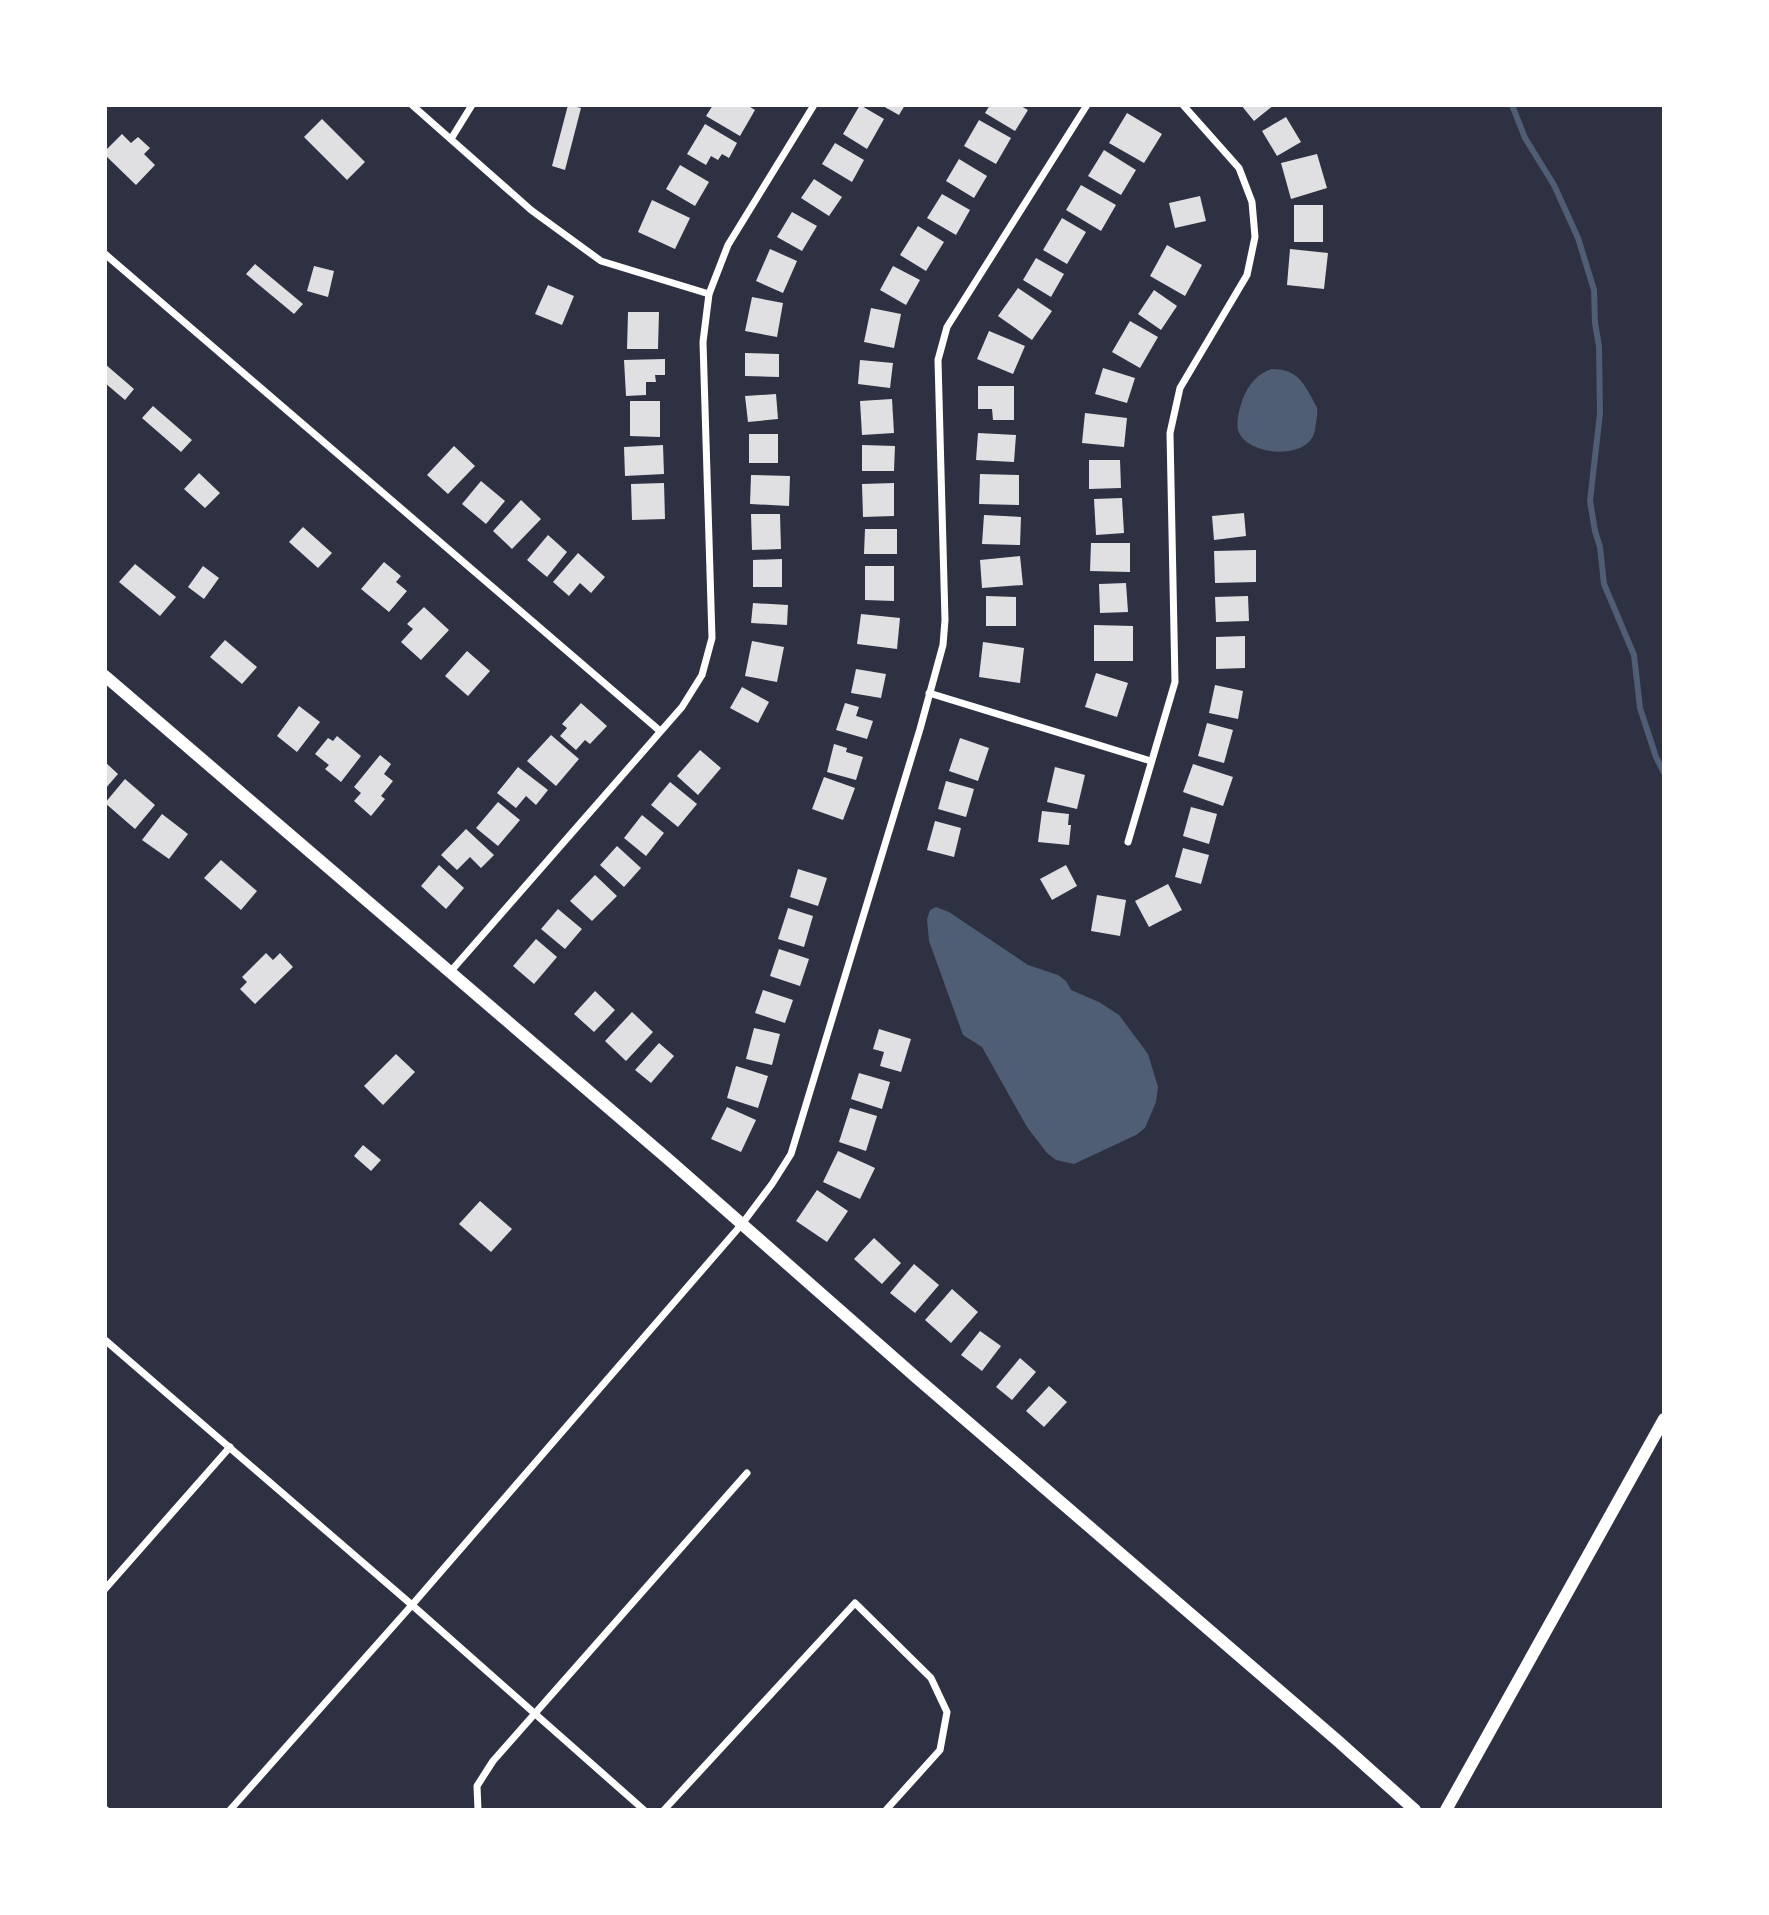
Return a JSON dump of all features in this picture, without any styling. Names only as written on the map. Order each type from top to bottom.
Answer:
[{"type":"street","points":[[412,105],[531,210],[601,261],[709,294]]},
{"type":"street","points":[[451,139],[472,105]]},
{"type":"street","points":[[451,971],[682,707],[702,675],[712,638],[703,342],[709,294],[728,244],[814,105]]},
{"type":"street","points":[[230,1810],[412,1605],[741,1224],[772,1184],[790,1154],[943,645],[945,620],[938,360],[947,327],[1087,105]]},
{"type":"street","points":[[1128,842],[1175,682],[1170,433],[1180,388],[1247,275],[1255,237],[1252,202],[1238,168],[1183,105]]},
{"type":"street","points":[[105,254],[660,731]]},
{"type":"street","points":[[105,676],[451,971],[1415,1810]]},
{"type":"street","points":[[929,693],[1152,761]]},
{"type":"street","points":[[105,1340],[644,1810]]},
{"type":"street","points":[[1446,1810],[1664,1419]]},
{"type":"street","points":[[105,1589],[230,1447]]},
{"type":"street","points":[[478,1810],[477,1786],[493,1761],[747,1472]]},
{"type":"street","points":[[664,1810],[855,1603],[930,1678],[947,1713],[940,1750],[886,1810]]},
{"type":"water","points":[[1272,369],[1287,371],[1297,377],[1317,408],[1311,439],[1303,446],[1278,452],[1253,446],[1243,439],[1238,430],[1245,393],[1258,376]]},
{"type":"water","points":[[936,907],[949,912],[1028,965],[1058,975],[1066,981],[1071,990],[1099,1002],[1119,1015],[1148,1054],[1158,1087],[1156,1102],[1145,1128],[1136,1135],[1074,1164],[1056,1160],[1047,1153],[1027,1127],[982,1047],[963,1035],[929,941],[927,919],[930,910]]},
{"type":"building","points":[[568,105],[581,108],[565,170],[552,166]]},
{"type":"building","points":[[713,105],[747,105],[755,110],[740,136],[706,116]]},
{"type":"building","points":[[860,105],[884,119],[867,149],[843,134]]},
{"type":"building","points":[[881,105],[905,105],[899,115]]},
{"type":"building","points":[[990,105],[1019,105],[1028,110],[1015,131],[985,113]]},
{"type":"building","points":[[1241,105],[1274,105],[1254,121]]},
{"type":"building","points":[[1127,113],[1162,134],[1144,163],[1109,143]]},
{"type":"building","points":[[1286,117],[1301,142],[1277,156],[1262,131]]},
{"type":"building","points":[[322,119],[365,162],[347,180],[304,137]]},
{"type":"building","points":[[979,120],[1011,138],[996,164],[964,146]]},
{"type":"building","points":[[705,124],[737,143],[729,158],[722,154],[718,160],[711,156],[706,165],[687,154]]},
{"type":"building","points":[[122,134],[131,143],[138,137],[150,148],[144,154],[155,165],[136,185],[105,155],[105,151]]},
{"type":"building","points":[[835,143],[864,160],[852,182],[822,164]]},
{"type":"building","points":[[1104,150],[1136,170],[1121,195],[1088,176]]},
{"type":"building","points":[[1317,154],[1327,188],[1291,199],[1281,163]]},
{"type":"building","points":[[959,159],[987,176],[974,198],[946,181]]},
{"type":"building","points":[[680,165],[709,182],[695,206],[666,189]]},
{"type":"building","points":[[814,179],[842,197],[829,216],[801,198]]},
{"type":"building","points":[[1081,185],[1116,205],[1101,231],[1066,210]]},
{"type":"building","points":[[942,194],[970,210],[956,235],[927,218]]},
{"type":"building","points":[[1200,196],[1206,221],[1175,228],[1169,203]]},
{"type":"building","points":[[652,200],[690,218],[675,249],[638,232]]},
{"type":"building","points":[[1294,205],[1323,205],[1323,242],[1294,242]]},
{"type":"building","points":[[792,212],[817,226],[802,251],[777,237]]},
{"type":"building","points":[[1062,218],[1086,232],[1067,264],[1043,250]]},
{"type":"building","points":[[918,226],[944,242],[926,271],[900,255]]},
{"type":"building","points":[[1167,245],[1202,265],[1185,296],[1150,276]]},
{"type":"building","points":[[770,249],[797,261],[783,293],[756,281]]},
{"type":"building","points":[[1290,249],[1328,253],[1324,289],[1287,285]]},
{"type":"building","points":[[1036,258],[1064,274],[1051,297],[1023,280]]},
{"type":"building","points":[[255,264],[303,304],[294,314],[246,274]]},
{"type":"building","points":[[314,266],[334,271],[328,297],[307,291]]},
{"type":"building","points":[[893,266],[920,280],[906,305],[880,290]]},
{"type":"building","points":[[548,285],[574,296],[562,325],[535,314]]},
{"type":"building","points":[[1018,288],[1052,311],[1032,340],[998,316]]},
{"type":"building","points":[[1154,290],[1177,306],[1161,330],[1138,314]]},
{"type":"building","points":[[752,297],[783,303],[777,337],[745,331]]},
{"type":"building","points":[[871,308],[901,314],[894,348],[864,342]]},
{"type":"building","points":[[628,312],[659,312],[658,349],[627,349]]},
{"type":"building","points":[[1130,321],[1158,337],[1140,368],[1112,352]]},
{"type":"building","points":[[989,331],[1025,346],[1013,374],[977,359]]},
{"type":"building","points":[[745,353],[779,354],[779,377],[745,376]]},
{"type":"building","points":[[665,359],[665,375],[655,375],[656,382],[646,382],[646,395],[626,396],[624,360]]},
{"type":"building","points":[[860,360],[893,363],[890,388],[858,384]]},
{"type":"building","points":[[105,364],[134,389],[125,400],[105,383]]},
{"type":"building","points":[[1103,368],[1135,378],[1127,403],[1095,394]]},
{"type":"building","points":[[978,386],[1014,386],[1014,420],[993,420],[992,409],[978,409]]},
{"type":"building","points":[[776,394],[778,419],[748,422],[745,396]]},
{"type":"building","points":[[892,399],[894,433],[862,435],[860,401]]},
{"type":"building","points":[[630,401],[660,401],[660,437],[630,436]]},
{"type":"building","points":[[153,406],[192,440],[181,452],[142,418]]},
{"type":"building","points":[[1085,413],[1127,418],[1124,447],[1082,443]]},
{"type":"building","points":[[978,433],[1016,435],[1014,462],[976,460]]},
{"type":"building","points":[[749,434],[778,434],[778,463],[749,463]]},
{"type":"building","points":[[663,445],[664,474],[625,476],[624,447]]},
{"type":"building","points":[[862,445],[895,446],[894,471],[862,471]]},
{"type":"building","points":[[454,446],[475,466],[448,494],[427,475]]},
{"type":"building","points":[[1089,460],[1120,460],[1121,488],[1089,489]]},
{"type":"building","points":[[199,473],[220,493],[205,508],[184,489]]},
{"type":"building","points":[[980,474],[1019,475],[1019,505],[979,504]]},
{"type":"building","points":[[751,475],[790,476],[789,506],[750,504]]},
{"type":"building","points":[[481,481],[505,501],[486,524],[462,504]]},
{"type":"building","points":[[664,483],[665,519],[632,520],[631,484]]},
{"type":"building","points":[[894,483],[894,516],[863,517],[862,484]]},
{"type":"building","points":[[1122,498],[1124,533],[1096,535],[1094,499]]},
{"type":"building","points":[[521,500],[541,519],[512,549],[493,531]]},
{"type":"building","points":[[1244,513],[1246,536],[1214,540],[1212,516]]},
{"type":"building","points":[[751,514],[780,514],[781,549],[752,550]]},
{"type":"building","points":[[984,515],[1021,517],[1020,545],[982,544]]},
{"type":"building","points":[[303,527],[332,553],[318,568],[289,542]]},
{"type":"building","points":[[865,529],[897,529],[897,554],[864,554]]},
{"type":"building","points":[[548,535],[567,552],[547,577],[527,560]]},
{"type":"building","points":[[1091,543],[1130,543],[1130,572],[1090,571]]},
{"type":"building","points":[[1256,550],[1256,582],[1215,583],[1214,551]]},
{"type":"building","points":[[578,553],[605,577],[591,593],[580,583],[569,596],[553,582]]},
{"type":"building","points":[[1020,556],[1023,585],[982,588],[980,560]]},
{"type":"building","points":[[782,559],[782,587],[753,587],[753,560]]},
{"type":"building","points":[[384,562],[401,576],[396,582],[407,591],[389,612],[361,589]]},
{"type":"building","points":[[135,564],[176,597],[160,616],[119,582]]},
{"type":"building","points":[[203,566],[219,578],[204,599],[188,587]]},
{"type":"building","points":[[865,566],[894,566],[894,601],[865,600]]},
{"type":"building","points":[[1126,583],[1128,612],[1100,613],[1099,584]]},
{"type":"building","points":[[986,596],[1016,597],[1016,626],[986,626]]},
{"type":"building","points":[[1248,596],[1249,621],[1216,622],[1215,597]]},
{"type":"building","points":[[753,603],[788,605],[787,625],[751,623]]},
{"type":"building","points":[[424,607],[449,630],[421,660],[401,642],[413,629],[407,624]]},
{"type":"building","points":[[861,614],[900,618],[897,649],[857,644]]},
{"type":"building","points":[[1094,625],[1133,626],[1133,661],[1094,661]]},
{"type":"building","points":[[1245,636],[1245,668],[1216,669],[1216,637]]},
{"type":"building","points":[[225,640],[257,667],[242,684],[210,657]]},
{"type":"building","points":[[752,641],[784,647],[777,682],[745,676]]},
{"type":"building","points":[[983,642],[1024,648],[1020,683],[979,677]]},
{"type":"building","points":[[467,651],[490,671],[468,696],[445,676]]},
{"type":"building","points":[[856,669],[886,674],[881,698],[851,693]]},
{"type":"building","points":[[1096,673],[1128,683],[1117,717],[1085,707]]},
{"type":"building","points":[[1215,685],[1243,691],[1238,719],[1209,713]]},
{"type":"building","points":[[742,687],[769,702],[758,723],[730,708]]},
{"type":"building","points":[[581,703],[607,726],[590,744],[585,740],[576,750],[560,736],[567,728],[562,724]]},
{"type":"building","points":[[845,703],[859,707],[856,716],[873,721],[867,739],[836,730]]},
{"type":"building","points":[[299,706],[320,722],[297,752],[277,736]]},
{"type":"building","points":[[1207,723],[1233,730],[1224,763],[1198,756]]},
{"type":"building","points":[[551,735],[579,759],[556,786],[527,761]]},
{"type":"building","points":[[337,736],[361,756],[341,782],[325,769],[329,765],[315,754],[328,738],[333,741]]},
{"type":"building","points":[[960,738],[989,748],[978,781],[949,771]]},
{"type":"building","points":[[834,744],[847,748],[846,752],[863,757],[856,780],[827,772]]},
{"type":"building","points":[[700,750],[721,768],[698,795],[677,776]]},
{"type":"building","points":[[380,755],[391,764],[384,774],[393,781],[381,796],[385,799],[371,816],[354,801],[361,793],[354,787]]},
{"type":"building","points":[[105,762],[118,774],[105,789]]},
{"type":"building","points":[[1193,764],[1233,777],[1223,806],[1183,792]]},
{"type":"building","points":[[518,767],[548,790],[536,805],[526,796],[516,808],[497,793]]},
{"type":"building","points":[[1055,767],[1085,775],[1077,809],[1047,802]]},
{"type":"building","points":[[824,777],[855,788],[843,820],[812,809]]},
{"type":"building","points":[[125,779],[155,805],[135,829],[105,803]]},
{"type":"building","points":[[946,781],[974,789],[966,817],[938,809]]},
{"type":"building","points":[[670,782],[697,804],[678,827],[651,805]]},
{"type":"building","points":[[498,802],[520,820],[498,846],[476,828]]},
{"type":"building","points":[[1191,807],[1217,814],[1209,844],[1183,836]]},
{"type":"building","points":[[1042,811],[1069,814],[1069,845],[1038,842]]},
{"type":"building","points":[[162,814],[188,834],[169,859],[142,840]]},
{"type":"building","points":[[642,815],[664,833],[646,856],[624,838]]},
{"type":"building","points":[[935,821],[961,828],[954,857],[927,850]]},
{"type":"building","points":[[466,829],[494,855],[481,868],[470,857],[457,870],[441,855]]},
{"type":"building","points":[[617,846],[641,868],[624,887],[600,865]]},
{"type":"building","points":[[1183,848],[1209,855],[1201,884],[1175,877]]},
{"type":"building","points":[[221,860],[257,891],[241,910],[204,878]]},
{"type":"building","points":[[439,865],[464,888],[446,909],[421,886]]},
{"type":"building","points":[[1066,865],[1077,886],[1052,900],[1040,879]]},
{"type":"building","points":[[798,869],[827,878],[818,906],[790,897]]},
{"type":"building","points":[[595,875],[617,896],[592,921],[570,901]]},
{"type":"building","points":[[1168,884],[1182,910],[1149,927],[1135,901]]},
{"type":"building","points":[[1097,895],[1126,900],[1120,936],[1091,931]]},
{"type":"building","points":[[788,908],[813,916],[804,947],[778,939]]},
{"type":"building","points":[[558,909],[582,929],[565,949],[541,929]]},
{"type":"building","points":[[536,939],[557,957],[534,984],[513,966]]},
{"type":"building","points":[[779,949],[809,959],[800,986],[770,976]]},
{"type":"building","points":[[266,953],[273,960],[280,953],[293,967],[255,1004],[240,989],[247,982],[242,977]]},
{"type":"building","points":[[763,990],[793,1000],[785,1023],[755,1013]]},
{"type":"building","points":[[595,991],[615,1010],[594,1032],[574,1014]]},
{"type":"building","points":[[632,1012],[653,1032],[626,1061],[605,1041]]},
{"type":"building","points":[[754,1028],[780,1034],[772,1065],[746,1059]]},
{"type":"building","points":[[879,1029],[911,1039],[901,1072],[880,1066],[884,1052],[873,1049]]},
{"type":"building","points":[[659,1043],[674,1056],[651,1083],[635,1070]]},
{"type":"building","points":[[396,1054],[415,1072],[383,1105],[364,1086]]},
{"type":"building","points":[[736,1066],[768,1076],[758,1108],[727,1098]]},
{"type":"building","points":[[859,1073],[890,1082],[882,1109],[851,1099]]},
{"type":"building","points":[[727,1107],[756,1120],[741,1152],[711,1139]]},
{"type":"building","points":[[850,1108],[877,1116],[866,1151],[839,1142]]},
{"type":"building","points":[[363,1145],[381,1160],[371,1171],[354,1156]]},
{"type":"building","points":[[838,1151],[875,1168],[860,1199],[823,1182]]},
{"type":"building","points":[[817,1190],[848,1211],[827,1242],[796,1221]]},
{"type":"building","points":[[480,1201],[512,1229],[491,1252],[459,1224]]},
{"type":"building","points":[[874,1238],[901,1263],[882,1284],[854,1259]]},
{"type":"building","points":[[914,1264],[939,1285],[915,1313],[890,1293]]},
{"type":"building","points":[[952,1289],[978,1312],[951,1343],[925,1320]]},
{"type":"building","points":[[980,1331],[1001,1346],[982,1371],[961,1355]]},
{"type":"building","points":[[1020,1358],[1036,1372],[1012,1400],[996,1387]]},
{"type":"building","points":[[1049,1386],[1067,1402],[1044,1427],[1026,1411]]},
{"type":"waterway","points":[[1512,105],[1525,138],[1554,185],[1578,238],[1594,290],[1599,346],[1600,413],[1590,501],[1600,547],[1604,584],[1634,655],[1640,708],[1664,773]]}]
